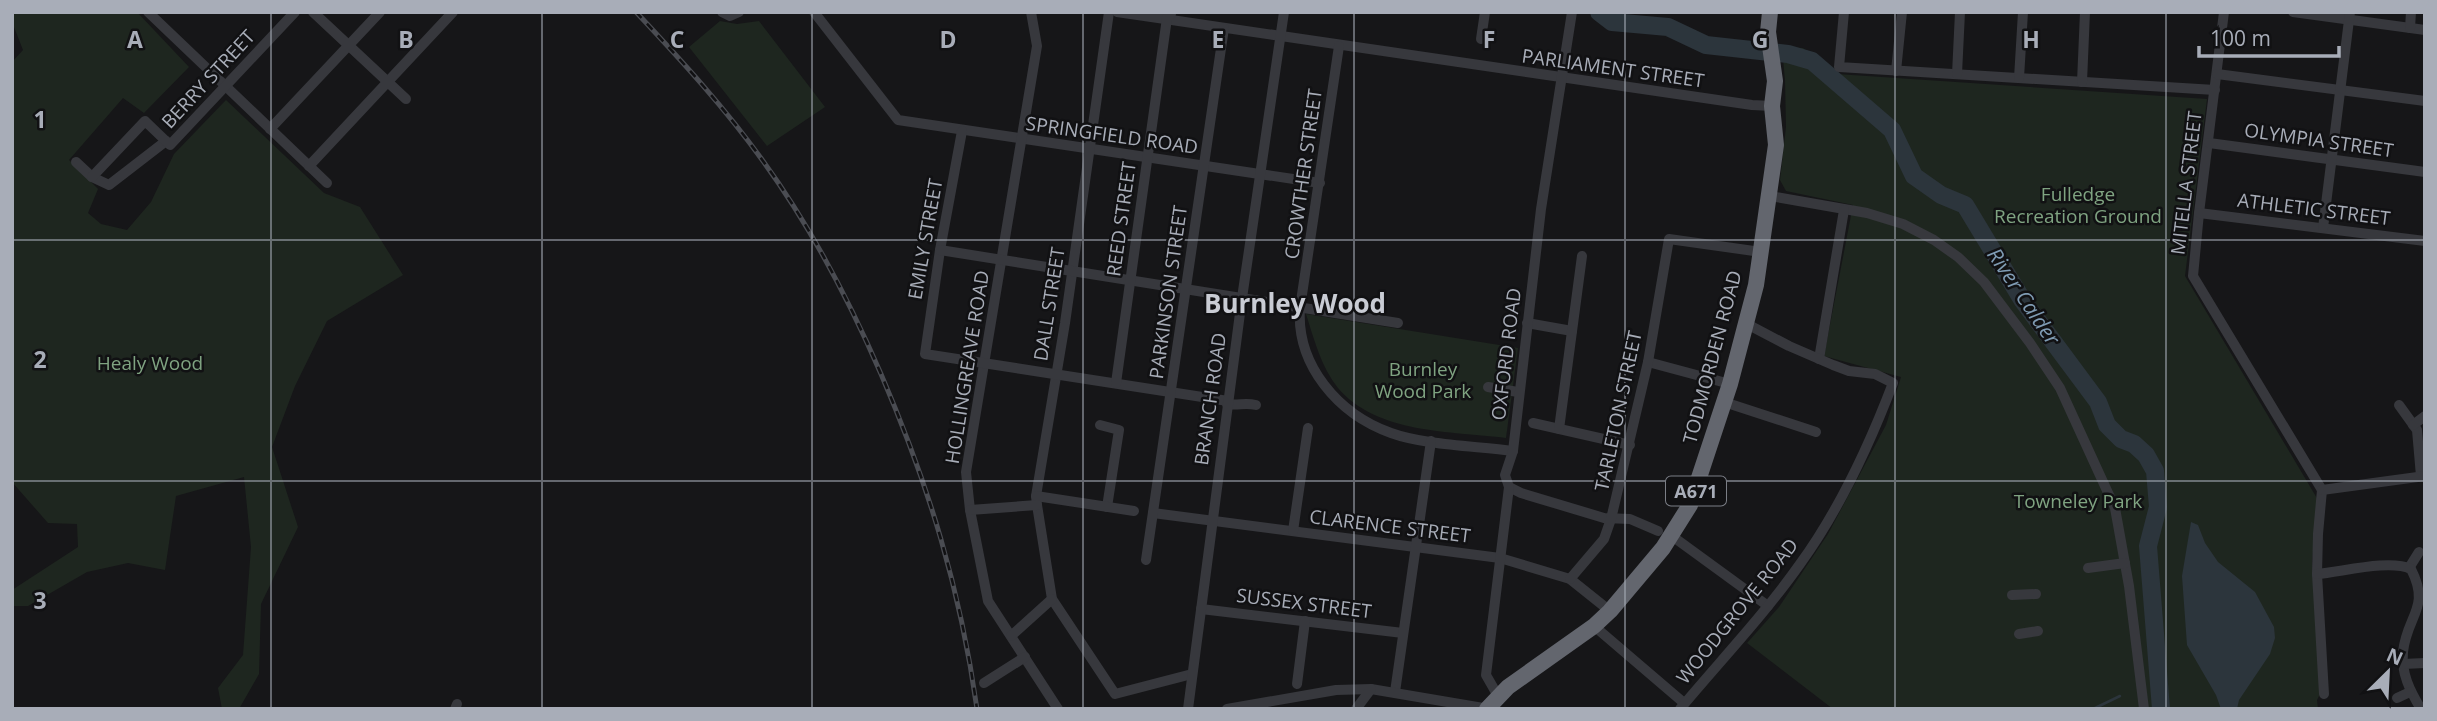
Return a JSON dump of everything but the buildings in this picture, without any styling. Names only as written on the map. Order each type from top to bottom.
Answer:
[{"type":"highway","name":"TODMORDEN ROAD","points":[[1490,705],[1610,611],[1629,590],[1665,533],[1690,505],[1730,384],[1756,285],[1776,145],[1772,106],[1775,81],[1769,38],[1770,12]]},
{"type":"street","points":[[148,12],[327,183]]},
{"type":"street","name":"BERRY STREET","points":[[92,177],[145,121],[170,145],[295,12]]},
{"type":"street","points":[[313,12],[406,99]]},
{"type":"street","points":[[270,129],[380,12]]},
{"type":"street","points":[[309,166],[453,12]]},
{"type":"street","points":[[722,12],[730,16],[739,12]]},
{"type":"street","name":"SPRINGFIELD ROAD","points":[[814,12],[898,120],[1320,183]]},
{"type":"street","name":"HOLLINGREAVE ROAD","points":[[1031,12],[1037,46],[967,472],[970,510],[988,601],[1058,709]]},
{"type":"street","name":"DALL STREET","points":[[1052,599],[1036,500],[1109,12]]},
{"type":"street","name":"PARLIAMENT STREET","points":[[1116,12],[1170,15],[1224,28],[1339,46],[1772,106]]},
{"type":"street","name":"BRANCH ROAD","points":[[1188,709],[1227,403],[1284,12]]},
{"type":"street","points":[[1480,39],[1485,12]]},
{"type":"street","name":"OXFORD ROAD","points":[[1490,705],[1486,675],[1509,487],[1505,475],[1513,451],[1541,209],[1572,12]]},
{"type":"street","points":[[1844,12],[1839,67],[2215,90]]},
{"type":"street","points":[[1896,71],[1902,12]]},
{"type":"street","points":[[1957,74],[1960,12]]},
{"type":"street","points":[[2019,78],[2023,12]]},
{"type":"street","points":[[2082,82],[2085,12]]},
{"type":"street","name":"MITELLA STREET","points":[[2224,12],[2193,276],[2322,490]]},
{"type":"street","points":[[2293,12],[2349,16],[2425,30]]},
{"type":"street","points":[[2410,28],[2411,12]]},
{"type":"street","name":"REED STREET","points":[[1116,383],[1170,15]]},
{"type":"street","points":[[2322,228],[2349,16]]},
{"type":"street","name":"PARKINSON STREET","points":[[1146,561],[1224,28]]},
{"type":"street","name":"CROWTHER STREET","points":[[1339,46],[1300,308],[1299,323],[1308,360],[1336,399],[1364,420],[1392,433],[1431,441],[1513,451]]},
{"type":"street","points":[[2217,74],[2425,101]]},
{"type":"street","name":"EMILY STREET","points":[[962,131],[940,250],[925,354],[986,362]]},
{"type":"street","points":[[76,162],[92,177],[109,184],[166,141]]},
{"type":"street","name":"OLYMPIA STREET","points":[[2209,143],[2425,172]]},
{"type":"street","points":[[1770,196],[1867,213],[1903,224],[1934,240],[1958,257],[1984,282],[2060,388],[2115,508],[2144,709]]},
{"type":"street","points":[[1747,324],[1819,359],[1844,210]]},
{"type":"street","name":"ATHLETIC STREET","points":[[2199,213],[2425,241]]},
{"type":"street","name":"TARLETON STREET","points":[[1570,579],[1604,539],[1611,519],[1648,362],[1669,239],[1761,252]]},
{"type":"street","points":[[940,250],[1398,323]]},
{"type":"street","points":[[1559,429],[1582,256]]},
{"type":"street","points":[[1527,323],[1572,331]]},
{"type":"street","name":"WOODGROVE ROAD","points":[[1682,706],[1801,564],[1871,440],[1893,383],[1875,374],[1849,371],[1819,359]]},
{"type":"street","points":[[986,362],[1236,405],[1243,402],[1256,405]]},
{"type":"street","points":[[1648,362],[1730,384]]},
{"type":"street","points":[[1488,387],[1518,392]]},
{"type":"street","points":[[1724,402],[1816,432]]},
{"type":"street","points":[[2325,694],[2317,573],[2322,490],[2423,476],[2417,430],[2399,405]]},
{"type":"street","points":[[2413,425],[2425,416]]},
{"type":"street","points":[[1533,423],[1630,445]]},
{"type":"street","points":[[1100,425],[1119,430],[1107,507]]},
{"type":"street","points":[[1293,531],[1308,428]]},
{"type":"street","points":[[1395,692],[1431,441]]},
{"type":"street","points":[[1509,487],[1521,493],[1611,519],[1630,519],[1665,533],[1768,606]]},
{"type":"street","points":[[970,510],[1036,500],[1134,511]]},
{"type":"street","name":"CLARENCE STREET","points":[[1153,513],[1500,558],[1570,579],[1610,611]]},
{"type":"street","points":[[2409,568],[2419,552]]},
{"type":"street","points":[[2088,568],[2125,563]]},
{"type":"street","points":[[2317,573],[2342,572],[2364,566],[2409,568],[2420,590],[2418,605],[2407,633],[2403,664],[2410,692],[2421,709]]},
{"type":"street","points":[[2012,595],[2036,594]]},
{"type":"street","points":[[1011,636],[1052,599],[1115,694],[1192,674]]},
{"type":"street","name":"SUSSEX STREET","points":[[1201,609],[1403,633]]},
{"type":"street","points":[[1297,684],[1305,621]]},
{"type":"street","points":[[1594,626],[1682,706]]},
{"type":"street","points":[[2019,634],[2038,631]]},
{"type":"street","points":[[984,682],[1025,657]]},
{"type":"street","points":[[2403,664],[2425,663]]},
{"type":"street","points":[[2324,679],[2336,678]]},
{"type":"street","points":[[1232,708],[1323,692],[1371,689],[1490,705]]},
{"type":"street","points":[[1356,709],[1371,689]]},
{"type":"street","points":[[2397,698],[2410,692]]},
{"type":"green space","name":"Healy Wood","points":[[12,12],[137,12],[189,67],[144,113],[123,98],[69,160],[98,189],[88,213],[101,224],[127,230],[151,202],[174,154],[226,100],[324,193],[360,207],[403,275],[327,321],[295,386],[272,447],[298,527],[261,604],[259,674],[239,709],[222,709],[218,688],[243,655],[251,547],[244,477],[176,496],[165,570],[128,563],[87,572],[28,606],[12,606],[12,590],[78,547],[77,524],[48,523],[12,482],[12,62],[23,50],[12,22]]},
{"type":"green space","points":[[720,21],[737,24],[759,21],[825,107],[767,146],[689,47]]},
{"type":"green space","name":"Towneley Park","points":[[1782,47],[1803,48],[1837,74],[2207,99],[2185,276],[2318,500],[2312,561],[2320,694],[2317,700],[2318,709],[1833,709],[1747,643],[1779,607],[1828,534],[1886,425],[1901,377],[1824,356],[1853,205],[1786,191],[1780,180],[1786,127]]},
{"type":"green space","name":"Burnley Wood Park","points":[[1306,314],[1518,348],[1506,438],[1416,428],[1373,414],[1354,403],[1338,388],[1327,371]]},
{"type":"shaded area","points":[[2191,522],[2198,525],[2205,543],[2218,562],[2255,592],[2274,627],[2275,638],[2270,654],[2239,700],[2237,709],[2221,709],[2216,695],[2187,645],[2182,576]]},
{"type":"waterway","name":"River Calder","points":[[1599,12],[1612,22],[1668,27],[1706,45],[1788,54],[1812,61],[1892,130],[1914,176],[1941,195],[1965,205],[2023,301],[2098,402],[2107,425],[2121,439],[2134,444],[2146,455],[2155,471],[2158,507],[2148,546],[2161,709]]},
{"type":"waterway","points":[[2093,709],[2120,696]]},
{"type":"railway","points":[[636,12],[718,103],[781,186],[828,264],[856,319],[914,457],[941,538],[962,621],[977,709]]},
{"type":"district","name":"Burnley Wood","points":[[1295,303]]},
{"type":"park label","name":"Fulledge Recreation Ground","points":[[2078,205]]}]
